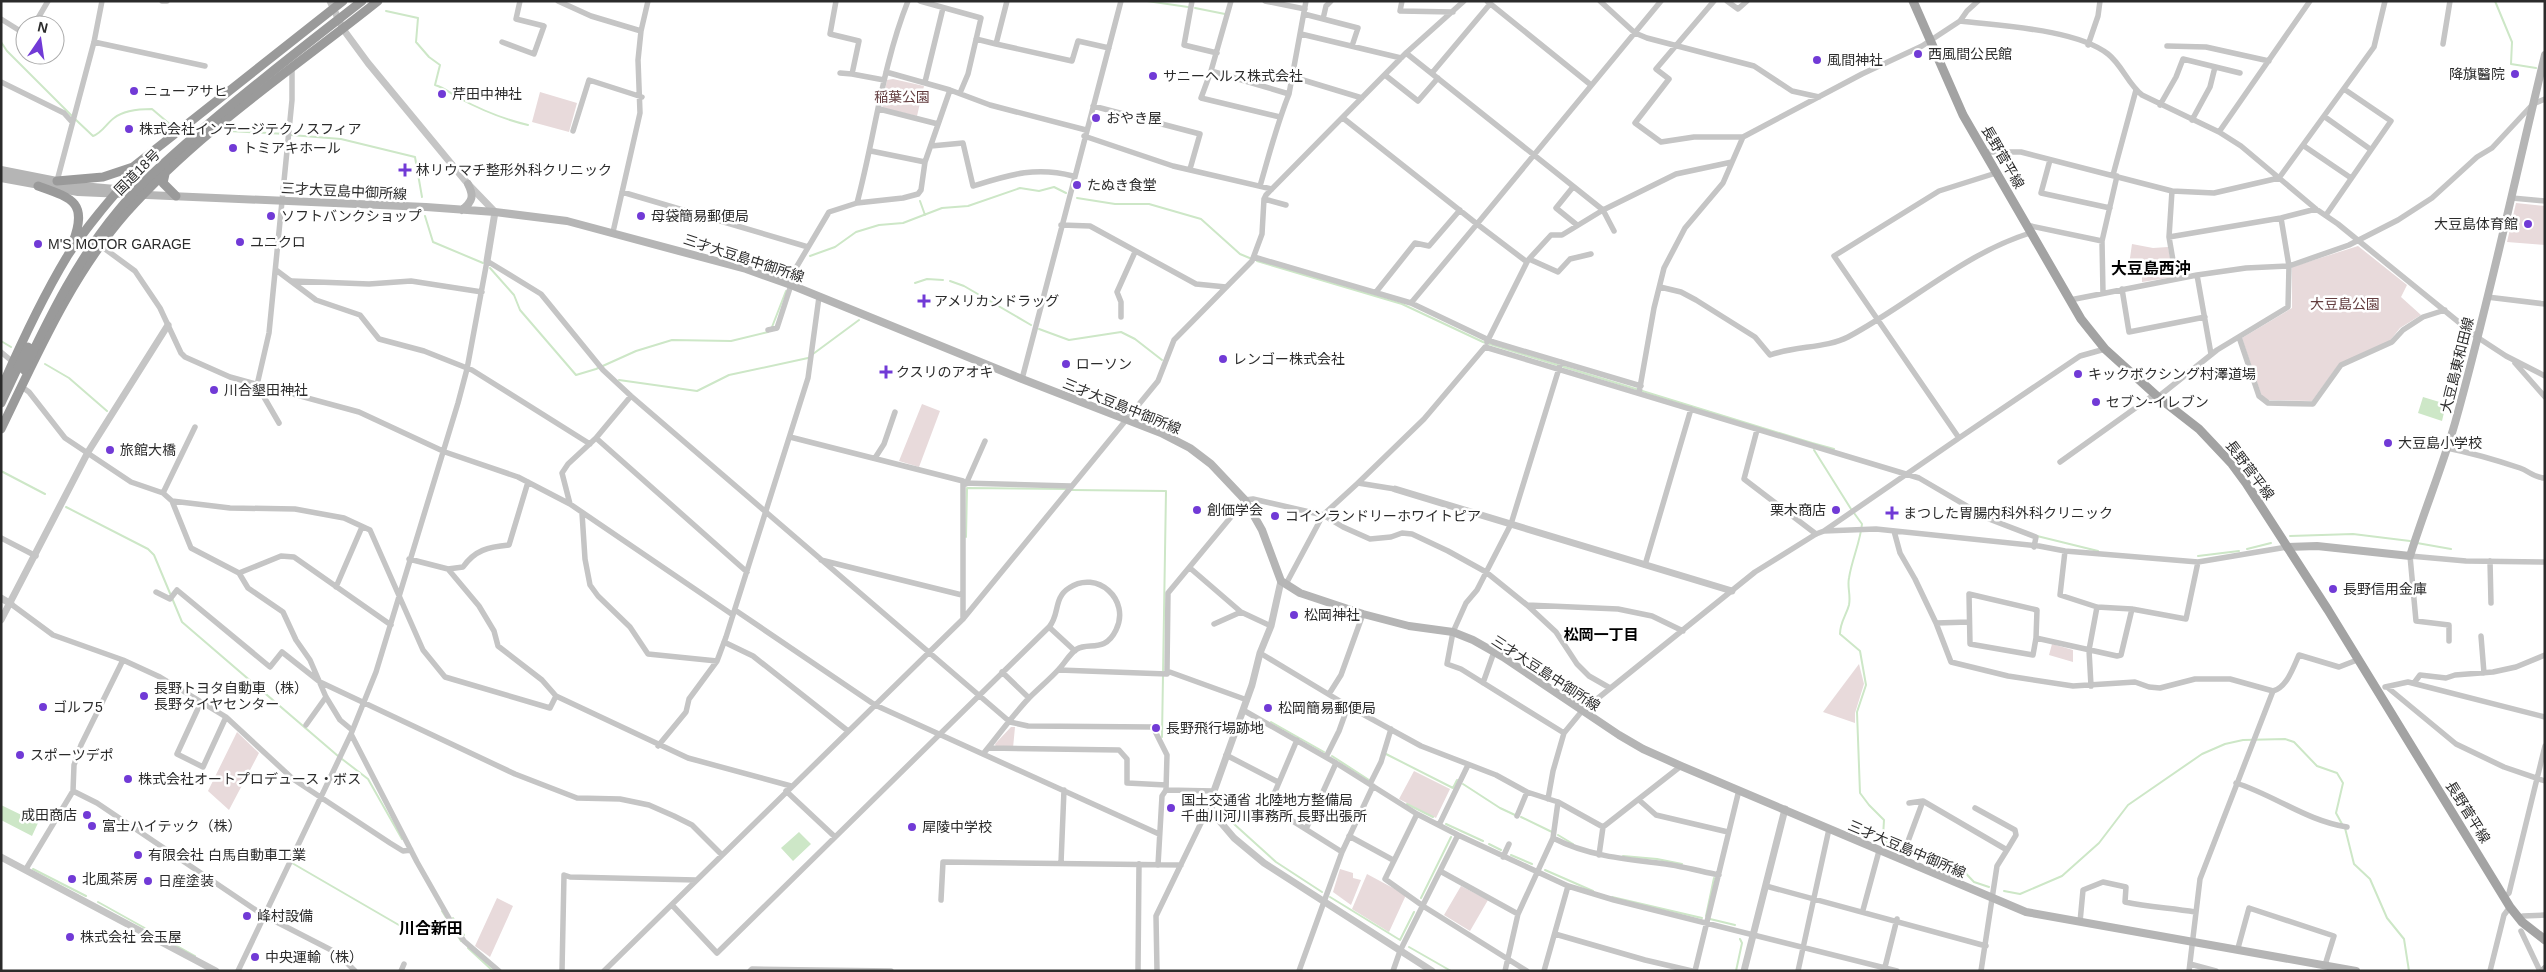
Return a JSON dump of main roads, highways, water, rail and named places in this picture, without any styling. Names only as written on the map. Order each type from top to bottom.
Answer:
[{"type":"highway","points":[[57,181],[103,177],[133,167],[332,5],[343,1]]},
{"type":"highway","name":"国道18号","points":[[1,403],[18,366],[68,272],[115,207],[141,179],[214,114],[355,1]]},
{"type":"highway","name":"国道18号","points":[[1,420],[18,366],[72,275],[118,210],[172,155],[217,116],[362,1]]},
{"type":"highway","points":[[1,429],[69,295],[101,246],[126,213],[165,173],[217,126],[378,1]]},
{"type":"highway","points":[[1,389],[18,366],[31,322],[69,254],[117,192],[151,154]]},
{"type":"highway","points":[[165,173],[163,183],[176,196]]},
{"type":"highway","points":[[38,186],[67,196],[76,204],[80,213],[80,222],[69,254]]},
{"type":"main road","name":"長野菅平線","points":[[1912,1],[1963,114],[1983,152],[2081,319],[2105,348],[2157,396],[2199,429],[2232,464],[2376,690],[2510,907],[2522,922],[2545,940]]},
{"type":"main road","name":"大豆島東和田線","points":[[2286,547],[2317,546],[2410,556],[2419,524],[2440,473],[2477,337],[2545,55]]},
{"type":"main road","name":"三才大豆島中御所線","points":[[1,170],[117,192]]},
{"type":"main road","name":"三才大豆島中御所線","points":[[1,178],[38,186],[144,195],[283,200],[495,212],[567,221],[746,269],[789,284],[1022,379],[1161,433],[1190,448],[1211,464],[1245,500],[1262,530],[1284,582],[1300,593],[1364,614],[1409,626],[1453,632],[1494,652],[1643,749],[1681,766],[1785,809],[1990,899],[2033,914],[2193,940],[2356,971]]},
{"type":"main road","points":[[462,210],[472,200],[473,194],[468,184]]},
{"type":"waterway","points":[[1147,1],[1188,7]]},
{"type":"waterway","points":[[2495,1],[2512,42],[2511,64],[2536,68]]},
{"type":"waterway","points":[[1195,8],[1225,14]]},
{"type":"waterway","points":[[386,11],[418,18],[416,42],[429,57],[440,65],[435,85],[484,110],[528,125]]},
{"type":"waterway","points":[[1,42],[7,51],[72,116]]},
{"type":"waterway","points":[[75,119],[93,136],[99,133],[118,115],[137,110],[152,109],[172,126]]},
{"type":"waterway","points":[[229,131],[286,134]]},
{"type":"waterway","points":[[291,135],[341,139],[415,157],[422,197]]},
{"type":"waterway","points":[[810,256],[835,247],[856,232],[879,225],[903,223],[942,208],[968,206],[1020,188],[1039,191],[1054,187],[1066,193]]},
{"type":"waterway","points":[[1077,198],[1115,204],[1149,204],[1201,219],[1240,254],[1252,259]]},
{"type":"waterway","points":[[920,201],[925,215]]},
{"type":"waterway","points":[[425,216],[433,242],[483,263]]},
{"type":"waterway","points":[[1257,261],[1402,304],[1483,342],[1812,443]]},
{"type":"waterway","points":[[490,268],[514,295],[520,310],[576,375],[596,369],[636,351],[672,340],[731,341],[768,332]]},
{"type":"waterway","points":[[915,283],[927,279],[943,280]]},
{"type":"waterway","points":[[950,281],[964,286],[1031,325]]},
{"type":"waterway","points":[[772,327],[786,291]]},
{"type":"waterway","points":[[813,354],[859,320]]},
{"type":"waterway","points":[[1039,329],[1069,340],[1121,332],[1135,339],[1162,360]]},
{"type":"waterway","points":[[1,341],[11,347]]},
{"type":"waterway","points":[[619,380],[697,391],[729,375],[808,358]]},
{"type":"waterway","points":[[45,364],[69,378],[107,411]]},
{"type":"waterway","points":[[1812,443],[1834,449]]},
{"type":"waterway","points":[[1814,450],[1851,509]]},
{"type":"waterway","points":[[1,471],[45,494]]},
{"type":"waterway","points":[[966,537],[967,488],[1067,489]]},
{"type":"waterway","points":[[1072,490],[1166,491],[1162,737]]},
{"type":"waterway","points":[[66,507],[148,549],[154,555],[182,622],[338,756]]},
{"type":"waterway","points":[[1854,513],[1862,524],[1849,578],[1849,605],[1842,622],[1840,634],[1860,651],[1866,685],[1857,712],[1860,793],[1884,820],[1883,837],[1887,842],[1904,846]]},
{"type":"waterway","points":[[2290,536],[2353,534],[2410,541]]},
{"type":"waterway","points":[[2037,536],[2098,551]]},
{"type":"waterway","points":[[2247,549],[2271,543]]},
{"type":"waterway","points":[[2417,543],[2451,549]]},
{"type":"waterway","points":[[2198,556],[2239,551]]},
{"type":"waterway","points":[[1271,722],[1324,752]]},
{"type":"waterway","points":[[2004,891],[2020,894],[2062,876],[2099,843],[2128,805],[2202,754],[2225,744],[2243,740],[2285,739],[2294,742],[2317,766],[2337,773],[2343,783],[2336,813],[2342,824]]},
{"type":"waterway","points":[[1386,754],[1453,788],[1457,780]]},
{"type":"waterway","points":[[1332,756],[1369,780]]},
{"type":"waterway","points":[[342,759],[368,779],[402,839]]},
{"type":"waterway","points":[[1463,784],[1500,808],[1515,815]]},
{"type":"waterway","points":[[1407,804],[1433,817]]},
{"type":"waterway","points":[[1521,817],[1552,832]]},
{"type":"waterway","points":[[1234,824],[1276,862],[1322,892]]},
{"type":"waterway","points":[[1446,824],[1483,841]]},
{"type":"waterway","points":[[2345,828],[2354,864],[2370,879],[2387,918],[2404,939],[2409,971]]},
{"type":"waterway","points":[[1558,835],[1573,844]]},
{"type":"waterway","points":[[1421,898],[1451,837]]},
{"type":"waterway","points":[[1489,844],[1501,850]]},
{"type":"waterway","points":[[1909,847],[1954,861],[1974,882],[1989,887]]},
{"type":"waterway","points":[[1511,855],[1532,864]]},
{"type":"waterway","points":[[1623,856],[1657,859],[1682,864]]},
{"type":"waterway","points":[[292,863],[404,928]]},
{"type":"waterway","points":[[33,869],[86,896]]},
{"type":"waterway","points":[[1545,870],[1593,891]]},
{"type":"waterway","points":[[1706,916],[1714,878]]},
{"type":"waterway","points":[[1330,897],[1400,940],[1414,912]]},
{"type":"waterway","points":[[1612,897],[1702,918]]},
{"type":"waterway","points":[[98,902],[195,956]]},
{"type":"waterway","points":[[442,911],[461,941]]},
{"type":"waterway","points":[[453,918],[464,935]]},
{"type":"waterway","points":[[1710,919],[1735,925]]},
{"type":"waterway","points":[[1736,971],[1742,943],[1740,939]]},
{"type":"waterway","points":[[1409,947],[1451,971]]},
{"type":"waterway","points":[[468,948],[493,971]]},
{"type":"place","name":"西風間公民館","points":[[1918,54]]},
{"type":"place","name":"風間神社","points":[[1817,60]]},
{"type":"place","name":"降旗醫院","points":[[2515,74]]},
{"type":"place","name":"サニーヘルス株式会社","points":[[1153,76]]},
{"type":"place","name":"ニューアサヒ","points":[[134,91]]},
{"type":"place","name":"芹田中神社","points":[[442,94]]},
{"type":"place","name":"おやき屋","points":[[1096,118]]},
{"type":"place","name":"株式会社インテージテクノスフィア","points":[[129,129]]},
{"type":"place","name":"トミアキホール","points":[[233,148]]},
{"type":"place","name":"林リウマチ整形外科クリニック","points":[[405,170]]},
{"type":"place","name":"たぬき食堂","points":[[1077,185]]},
{"type":"place","name":"ソフトバンクショップ","points":[[271,216]]},
{"type":"place","name":"母袋簡易郵便局","points":[[641,216]]},
{"type":"place","name":"大豆島体育館","points":[[2528,224]]},
{"type":"place","name":"ユニクロ","points":[[240,242]]},
{"type":"place","name":"M'S MOTOR GARAGE","points":[[38,244]]},
{"type":"place","name":"アメリカンドラッグ","points":[[924,301]]},
{"type":"place","name":"レンゴー株式会社","points":[[1223,359]]},
{"type":"place","name":"ローソン","points":[[1066,364]]},
{"type":"place","name":"クスリのアオキ","points":[[886,372]]},
{"type":"place","name":"キックボクシング村澤道場","points":[[2078,374]]},
{"type":"place","name":"川合墾田神社","points":[[214,390]]},
{"type":"place","name":"セブン-イレブン","points":[[2096,402]]},
{"type":"place","name":"大豆島小学校","points":[[2388,443]]},
{"type":"place","name":"旅館大橋","points":[[110,450]]},
{"type":"place","name":"創価学会","points":[[1197,510]]},
{"type":"place","name":"栗木商店","points":[[1836,510]]},
{"type":"place","name":"まつした胃腸内科外科クリニック","points":[[1892,513]]},
{"type":"place","name":"コインランドリーホワイトピア","points":[[1275,516]]},
{"type":"place","name":"長野信用金庫","points":[[2333,589]]},
{"type":"place","name":"松岡神社","points":[[1294,615]]},
{"type":"place","name":"長野トヨタ自動車（株） 長野タイヤセンター","points":[[144,696]]},
{"type":"place","name":"ゴルフ5","points":[[43,707]]},
{"type":"place","name":"松岡簡易郵便局","points":[[1268,708]]},
{"type":"place","name":"長野飛行場跡地","points":[[1156,728]]},
{"type":"place","name":"スポーツデポ","points":[[20,755]]},
{"type":"place","name":"株式会社オートプロデュース・ボス","points":[[128,779]]},
{"type":"place","name":"国土交通省 北陸地方整備局 千曲川河川事務所 長野出張所","points":[[1171,808]]},
{"type":"place","name":"成田商店","points":[[87,815]]},
{"type":"place","name":"富士ハイテック（株）","points":[[92,826]]},
{"type":"place","name":"犀陵中学校","points":[[912,827]]},
{"type":"place","name":"有限会社 白馬自動車工業","points":[[138,855]]},
{"type":"place","name":"北風茶房","points":[[72,879]]},
{"type":"place","name":"日産塗装","points":[[148,881]]},
{"type":"place","name":"峰村設備","points":[[247,916]]},
{"type":"place","name":"株式会社 会玉屋","points":[[70,937]]},
{"type":"place","name":"中央運輸（株）","points":[[255,957]]},
{"type":"district","name":"大豆島西沖","points":[[2151,268]]},
{"type":"district","name":"松岡一丁目","points":[[1601,635]]},
{"type":"district","name":"川合新田","points":[[431,928]]},
{"type":"park label","name":"稲葉公園","points":[[902,97]]},
{"type":"park label","name":"大豆島公園","points":[[2345,304]]}]
